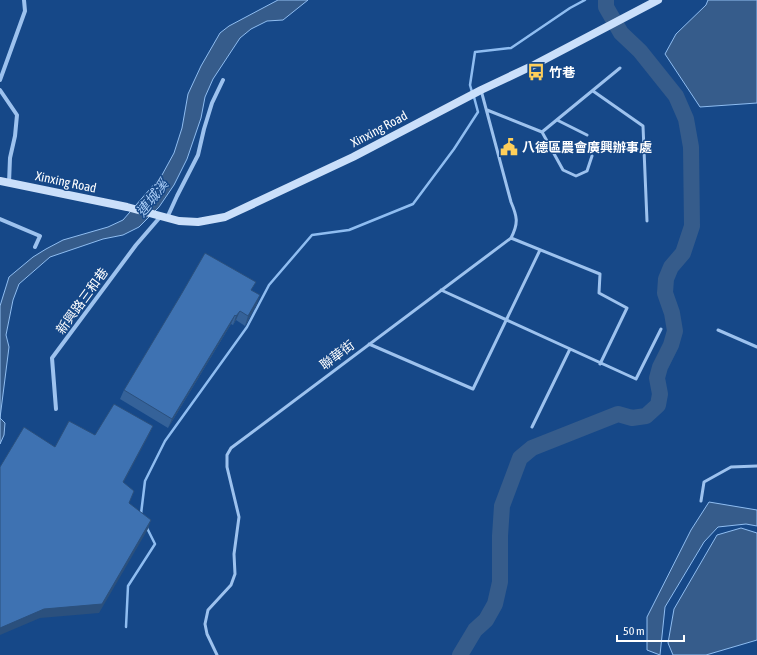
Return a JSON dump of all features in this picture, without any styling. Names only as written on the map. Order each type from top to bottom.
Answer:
[{"type":"street","points":[[0,80],[25,11],[24,0]]},
{"type":"street","name":"Xinxing Road","points":[[0,181],[127,207],[179,221],[198,222],[225,217],[353,157],[480,90],[534,65],[658,0]]},
{"type":"street","name":"新興路三和巷","points":[[56,409],[52,358],[136,245],[162,217],[176,196],[198,154],[210,109],[223,80]]},
{"type":"street","points":[[0,90],[18,115],[10,158],[9,183]]},
{"type":"street","points":[[0,219],[40,236],[35,247]]},
{"type":"lane","points":[[542,132],[620,68]]},
{"type":"lane","points":[[480,90],[487,110],[511,202],[517,216],[515,230],[511,238],[600,274],[599,293],[628,308],[600,364]]},
{"type":"lane","points":[[593,91],[643,126],[647,221]]},
{"type":"lane","points":[[487,110],[542,132],[563,170],[576,176],[587,171],[592,156]]},
{"type":"lane","points":[[557,120],[587,135]]},
{"type":"lane","name":"聯華街","points":[[217,655],[207,634],[205,624],[206,616],[211,606],[231,585],[234,578],[234,554],[239,517],[227,467],[227,455],[231,448],[511,238]]},
{"type":"lane","points":[[369,344],[473,389],[540,250]]},
{"type":"lane","points":[[441,290],[600,364],[636,379],[661,328]]},
{"type":"lane","points":[[718,330],[757,347]]},
{"type":"lane","points":[[532,427],[570,349]]},
{"type":"lane","points":[[701,501],[704,482],[731,467],[757,466]]},
{"type":"water","name":"連城溪","points":[[278,0],[308,0],[283,20],[267,21],[251,29],[240,38],[213,79],[205,97],[201,118],[187,159],[174,185],[159,207],[139,227],[123,235],[103,239],[50,257],[19,284],[13,300],[6,335],[9,347],[0,418],[0,306],[9,277],[33,257],[63,240],[108,227],[123,220],[162,175],[174,153],[182,128],[188,94],[201,66],[220,33],[229,26]]},
{"type":"water","points":[[708,0],[757,0],[757,103],[700,107],[665,54],[676,34],[706,5]]},
{"type":"water","points":[[0,418],[5,423],[4,435],[0,444]]},
{"type":"water","points":[[709,502],[757,510],[757,526],[746,524],[718,527],[704,542],[665,607],[660,655],[647,650],[647,617],[691,530]]},
{"type":"water","points":[[741,528],[757,533],[757,640],[706,655],[673,655],[668,643],[674,609],[717,535]]},
{"type":"building","points":[[205,253],[256,282],[251,290],[260,295],[248,316],[240,311],[236,316],[235,315],[172,419],[124,390]]},
{"type":"building","points":[[114,404],[153,426],[123,482],[134,491],[129,503],[151,520],[102,604],[44,609],[0,628],[0,467],[24,427],[55,447],[69,421],[95,435]]},
{"type":"waterway","points":[[472,92],[470,85],[475,52],[511,48],[570,8],[585,0]]},
{"type":"waterway","points":[[460,655],[475,630],[486,620],[495,604],[500,582],[500,536],[502,506],[520,458],[532,448],[618,414],[632,418],[646,416],[658,405],[660,394],[657,378],[660,367],[671,345],[675,331],[672,313],[665,293],[666,279],[671,267],[683,253],[692,226],[691,147],[686,119],[676,96],[640,51],[621,33],[606,7],[606,0]]},
{"type":"waterway","points":[[141,514],[145,481],[165,441],[247,327],[269,285],[312,235],[349,230],[413,204],[454,149],[478,112],[474,97]]},
{"type":"waterway","points":[[126,627],[128,586],[155,544],[147,528]]},
{"type":"place","name":"竹巷","points":[[536,72]]},
{"type":"place","name":"八德區農會廣興辦事處","points":[[509,147]]}]
